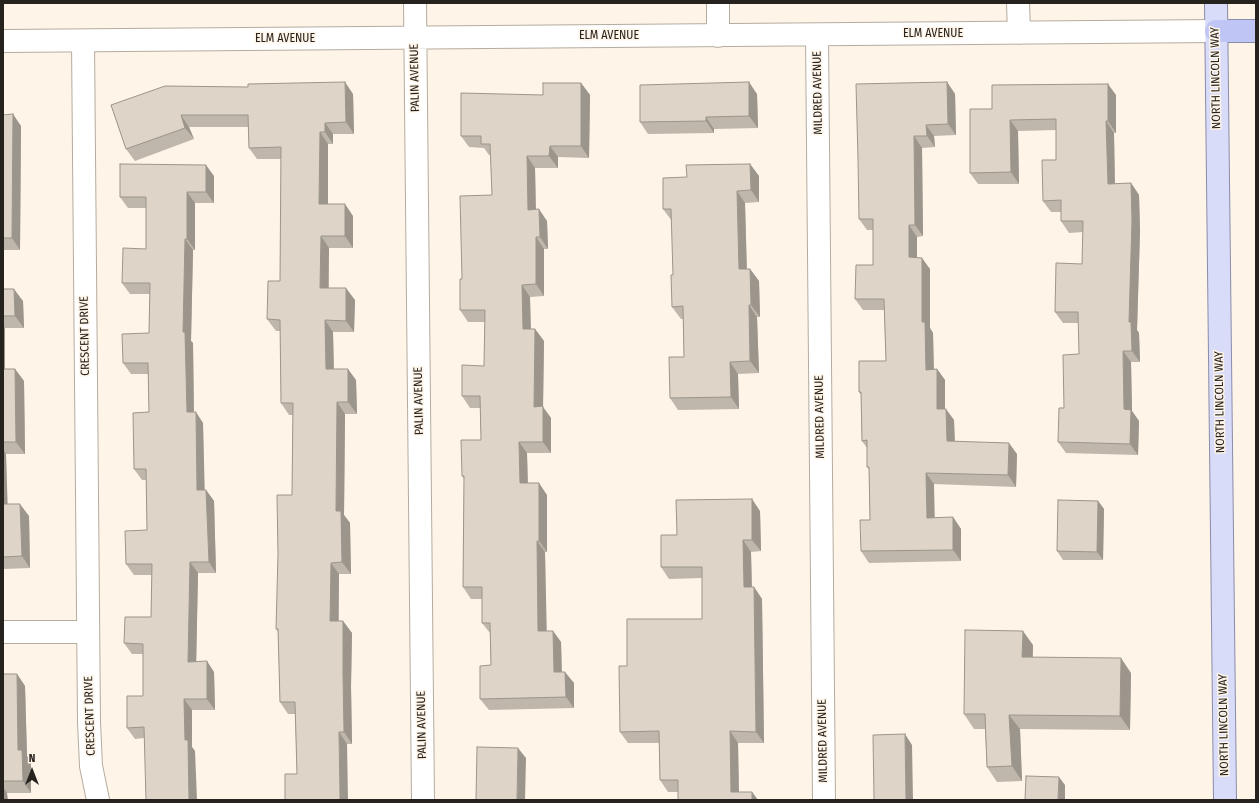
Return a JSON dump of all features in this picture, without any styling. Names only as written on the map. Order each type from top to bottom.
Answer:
[{"type":"highway","points":[[1216,31],[1256,31]]},
{"type":"main road","name":"NORTH LINCOLN WAY","points":[[1216,3],[1225,800]]},
{"type":"street","name":"PALIN AVENUE","points":[[415,3],[423,800]]},
{"type":"street","points":[[718,3],[718,36]]},
{"type":"street","points":[[1018,3],[1019,33]]},
{"type":"street","name":"ELM AVENUE","points":[[3,41],[1216,31]]},
{"type":"street","name":"MILDRED AVENUE","points":[[817,35],[824,800]]},
{"type":"street","name":"CRESCENT DRIVE","points":[[82,40],[89,722],[91,766],[98,800]]},
{"type":"street","points":[[3,632],[88,632]]},
{"type":"building","points":[[345,82],[346,122],[325,123],[325,132],[320,132],[319,204],[345,204],[345,236],[321,236],[320,288],[346,288],[346,321],[325,320],[326,369],[348,369],[348,402],[337,402],[336,511],[341,511],[342,562],[331,563],[330,621],[343,621],[344,732],[339,732],[340,800],[285,800],[285,774],[297,774],[295,702],[280,702],[278,629],[276,629],[278,554],[277,495],[292,495],[293,403],[281,403],[280,320],[267,319],[268,281],[280,281],[281,147],[249,148],[248,115],[181,115],[185,128],[126,149],[111,105],[165,86],[248,87],[248,84]]},
{"type":"building","points":[[749,82],[749,116],[706,117],[706,121],[640,122],[640,85]]},
{"type":"building","points":[[947,82],[948,124],[926,125],[927,136],[914,136],[915,225],[909,225],[909,257],[922,258],[922,322],[925,322],[926,370],[937,369],[937,409],[946,409],[947,441],[1009,443],[1008,475],[926,473],[927,518],[953,517],[953,550],[861,551],[860,520],[870,520],[869,467],[867,467],[867,440],[862,441],[859,361],[886,361],[884,299],[855,299],[856,265],[873,265],[873,219],[859,219],[856,84]]},
{"type":"building","points":[[543,83],[581,83],[581,146],[550,146],[549,156],[527,156],[528,210],[539,209],[540,237],[536,237],[536,284],[522,285],[523,329],[535,329],[534,407],[543,406],[543,442],[519,442],[520,483],[539,483],[539,541],[537,541],[538,631],[553,631],[554,672],[565,672],[566,697],[480,699],[480,666],[491,665],[490,623],[482,623],[482,587],[463,587],[464,476],[462,476],[461,440],[481,440],[480,396],[462,396],[462,365],[484,366],[485,310],[460,310],[460,279],[462,279],[460,196],[492,195],[490,144],[481,144],[481,136],[461,136],[461,93],[543,95]]},
{"type":"building","points":[[1108,84],[1108,121],[1106,121],[1108,184],[1131,183],[1132,220],[1129,322],[1131,322],[1132,351],[1123,351],[1124,409],[1131,410],[1130,444],[1058,442],[1059,408],[1064,408],[1063,355],[1079,354],[1078,312],[1055,312],[1056,263],[1082,264],[1083,221],[1061,221],[1061,200],[1043,201],[1042,160],[1056,160],[1056,119],[1010,120],[1011,172],[970,173],[970,109],[992,109],[992,85]]},
{"type":"building","points":[[13,114],[12,238],[3,238],[3,115]]},
{"type":"building","points":[[120,164],[206,165],[206,192],[187,192],[187,239],[185,239],[183,332],[185,332],[187,412],[196,412],[197,490],[206,490],[209,562],[190,562],[188,662],[207,661],[207,699],[184,699],[185,740],[188,740],[189,800],[146,800],[144,727],[127,728],[127,696],[143,696],[143,644],[124,643],[125,617],[151,617],[152,564],[126,564],[125,531],[147,530],[146,469],[134,469],[133,413],[149,412],[148,363],[123,363],[122,334],[149,333],[150,283],[122,283],[123,248],[146,249],[146,197],[120,197]]},
{"type":"building","points":[[750,164],[751,190],[737,191],[739,269],[750,269],[750,361],[730,362],[731,397],[670,398],[669,357],[684,357],[683,306],[672,307],[671,275],[673,275],[671,209],[663,209],[663,178],[687,177],[686,165]]},
{"type":"building","points":[[3,289],[14,289],[15,316],[3,316]]},
{"type":"building","points":[[3,369],[15,369],[16,442],[3,442]]},
{"type":"building","points":[[752,499],[752,540],[743,540],[744,587],[754,587],[756,732],[730,731],[731,792],[752,792],[752,800],[678,800],[678,780],[660,780],[659,731],[620,732],[619,666],[627,666],[627,619],[702,619],[702,567],[661,567],[661,535],[677,535],[676,500]]},
{"type":"building","points":[[1058,500],[1098,501],[1097,552],[1057,551]]},
{"type":"building","points":[[3,504],[20,504],[22,556],[3,557]]},
{"type":"building","points":[[965,630],[1023,631],[1022,657],[1121,658],[1120,716],[1009,715],[1012,766],[987,767],[985,714],[964,714]]},
{"type":"building","points":[[3,674],[17,674],[18,750],[22,750],[23,781],[3,781]]},
{"type":"building","points":[[905,734],[906,800],[874,800],[873,735]]},
{"type":"building","points":[[477,747],[518,748],[517,800],[476,800]]},
{"type":"building","points":[[1026,776],[1059,777],[1058,800],[1025,800]]}]
